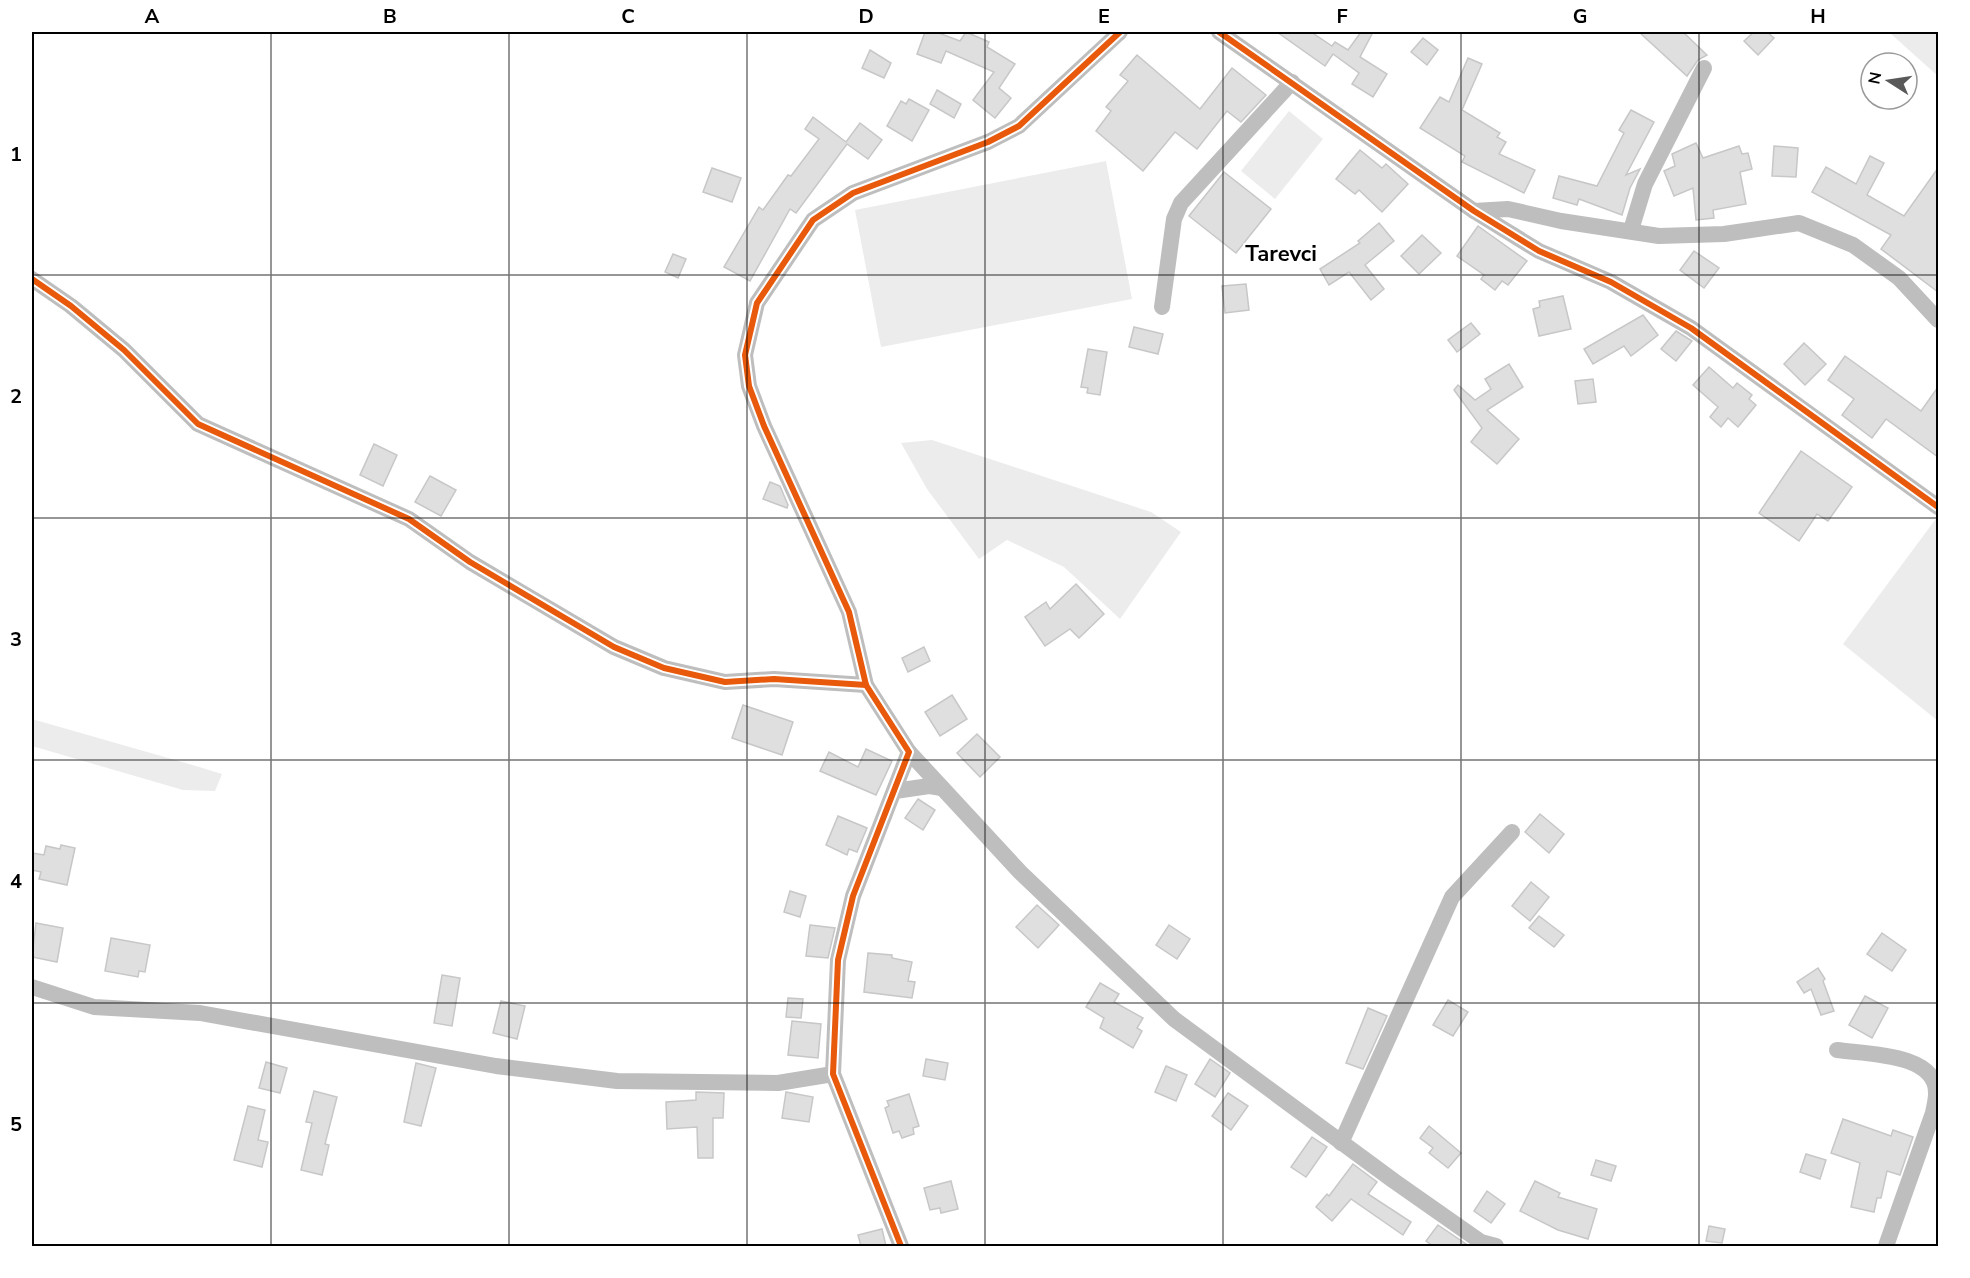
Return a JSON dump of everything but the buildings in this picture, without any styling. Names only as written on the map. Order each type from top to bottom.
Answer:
[{"type":"street","points":[[1120,32],[1019,126],[988,142],[853,193],[813,220],[757,303],[745,356],[749,386],[764,426],[849,612],[866,685],[909,752],[1020,872],[1174,1019],[1341,1143],[1481,1242],[1496,1246]]},
{"type":"street","points":[[1219,32],[1474,211],[1539,251],[1611,282],[1690,328],[1938,507]]},
{"type":"street","points":[[1631,230],[1645,184],[1704,68]]},
{"type":"street","points":[[1162,307],[1174,219],[1181,203],[1292,82]]},
{"type":"street","points":[[1474,211],[1508,209],[1561,221],[1659,236],[1724,234],[1799,223],[1853,245],[1899,278],[1938,320]]},
{"type":"street","points":[[32,279],[70,306],[124,350],[198,424],[409,519],[470,562],[614,647],[664,668],[725,682],[774,679],[866,685]]},
{"type":"street","points":[[901,1246],[833,1074],[841,949],[853,896],[879,824],[895,791],[909,752]]},
{"type":"street","points":[[895,791],[929,786],[942,788]]},
{"type":"street","points":[[1341,1143],[1452,897],[1512,832]]},
{"type":"street","points":[[32,987],[94,1007],[200,1013],[496,1066],[617,1081],[778,1083],[833,1074]]},
{"type":"street","points":[[1837,1050],[1912,1061],[1928,1071],[1936,1092],[1933,1113],[1886,1246]]},
{"type":"shaded area","points":[[1880,32],[1938,32],[1938,76],[1919,59],[1919,51],[1910,51],[1891,34]]},
{"type":"shaded area","points":[[1289,111],[1323,139],[1275,199],[1241,171]]},
{"type":"shaded area","points":[[1106,161],[1132,299],[881,347],[855,210]]},
{"type":"shaded area","points":[[932,440],[1151,512],[1181,532],[1120,619],[1064,567],[1007,540],[979,559],[927,489],[901,443]]},
{"type":"shaded area","points":[[1938,516],[1938,721],[1843,644]]},
{"type":"shaded area","points":[[32,719],[222,774],[215,791],[183,790],[32,746]]},
{"type":"cycle path","points":[[901,1246],[833,1074],[838,960],[853,896],[909,752],[866,685],[849,612],[764,426],[749,386],[745,355],[757,303],[813,220],[853,193],[988,142],[1019,126],[1120,32]]},
{"type":"cycle path","points":[[1219,32],[1474,211],[1539,251],[1611,282],[1691,328],[1938,507]]},
{"type":"cycle path","points":[[32,279],[71,306],[124,350],[198,424],[409,519],[470,562],[614,647],[664,668],[725,682],[774,679],[866,685]]},
{"type":"district","name":"Tarevci","points":[[1281,254]]}]
